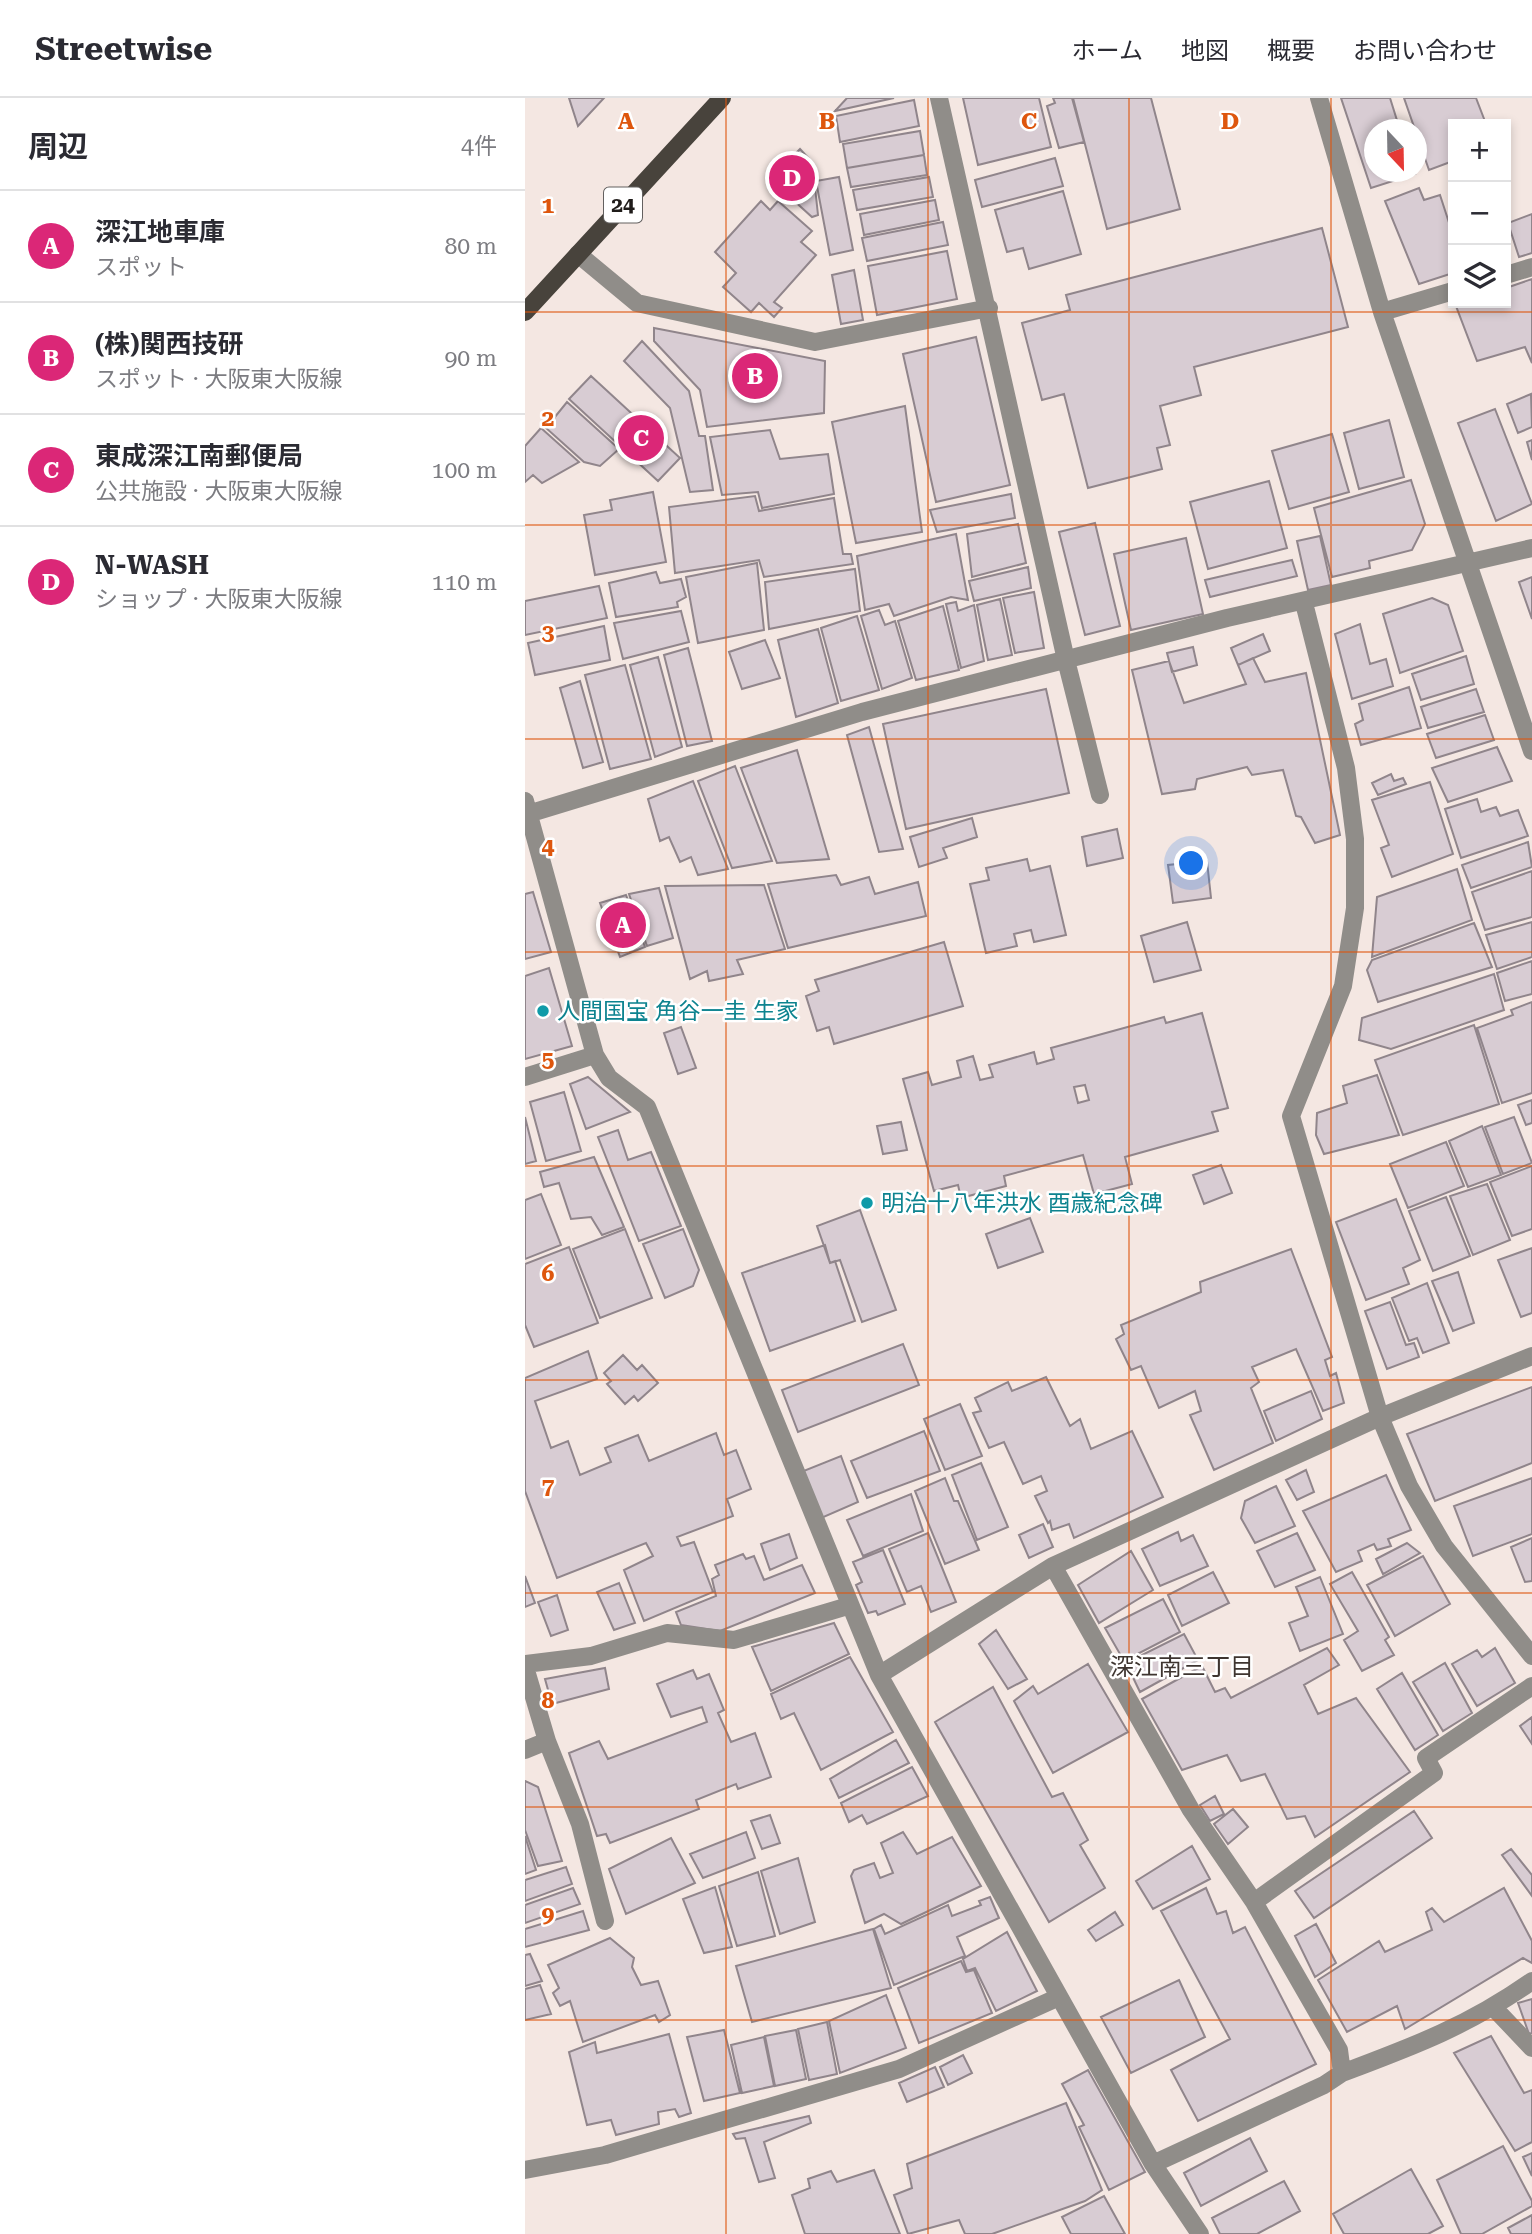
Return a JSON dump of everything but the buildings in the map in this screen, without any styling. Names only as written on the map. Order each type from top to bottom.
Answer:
[{"type":"main road","name":"24","points":[[525,312],[722,98]]},
{"type":"street","points":[[940,98],[1066,660],[1100,794]]},
{"type":"street","points":[[1319,98],[1382,312],[1532,751]]},
{"type":"street","points":[[578,254],[637,303],[815,342],[989,309]]},
{"type":"street","points":[[1511,273],[1532,267]]},
{"type":"street","points":[[1382,312],[1448,292]]},
{"type":"street","points":[[1200,2234],[1153,2164],[879,1675],[848,1606],[647,1107],[609,1078],[595,1055],[526,810],[862,712],[1227,618],[1304,603],[1532,548]]},
{"type":"street","points":[[1304,603],[1346,768],[1355,839],[1355,908],[1343,986],[1291,1116],[1380,1417],[1409,1486],[1444,1546],[1532,1656]]},
{"type":"street","points":[[525,1077],[595,1055]]},
{"type":"street","points":[[879,1675],[1053,1566],[1380,1417],[1532,1356]]},
{"type":"street","points":[[1053,1566],[1191,1810],[1254,1902],[1339,2050],[1342,2073]]},
{"type":"street","points":[[605,1921],[580,1824],[547,1741],[525,1665],[591,1656],[667,1633],[734,1640],[848,1606]]},
{"type":"street","points":[[1254,1902],[1434,1773],[1426,1759],[1532,1686]]},
{"type":"street","points":[[525,1750],[547,1741]]},
{"type":"street","points":[[1153,2164],[1324,2085],[1342,2073],[1443,2035],[1494,2008],[1532,1981]]},
{"type":"street","points":[[525,2170],[605,2155],[899,2069],[1059,1997]]},
{"type":"street","points":[[1494,2008],[1532,2048]]},
{"type":"place","name":"N-WASH","points":[[792,178]]},
{"type":"place","name":"(株)関西技研","points":[[755,376]]},
{"type":"place","name":"東成深江南郵便局","points":[[641,438]]},
{"type":"place","name":"深江地車庫","points":[[623,925]]},
{"type":"place","name":"人間国宝 角谷一圭 生家","points":[[543,1011]]},
{"type":"place","name":"明治十八年洪水 酉歳紀念碑","points":[[867,1203]]},
{"type":"district","name":"深江南三丁目","points":[[1182,1667]]}]
